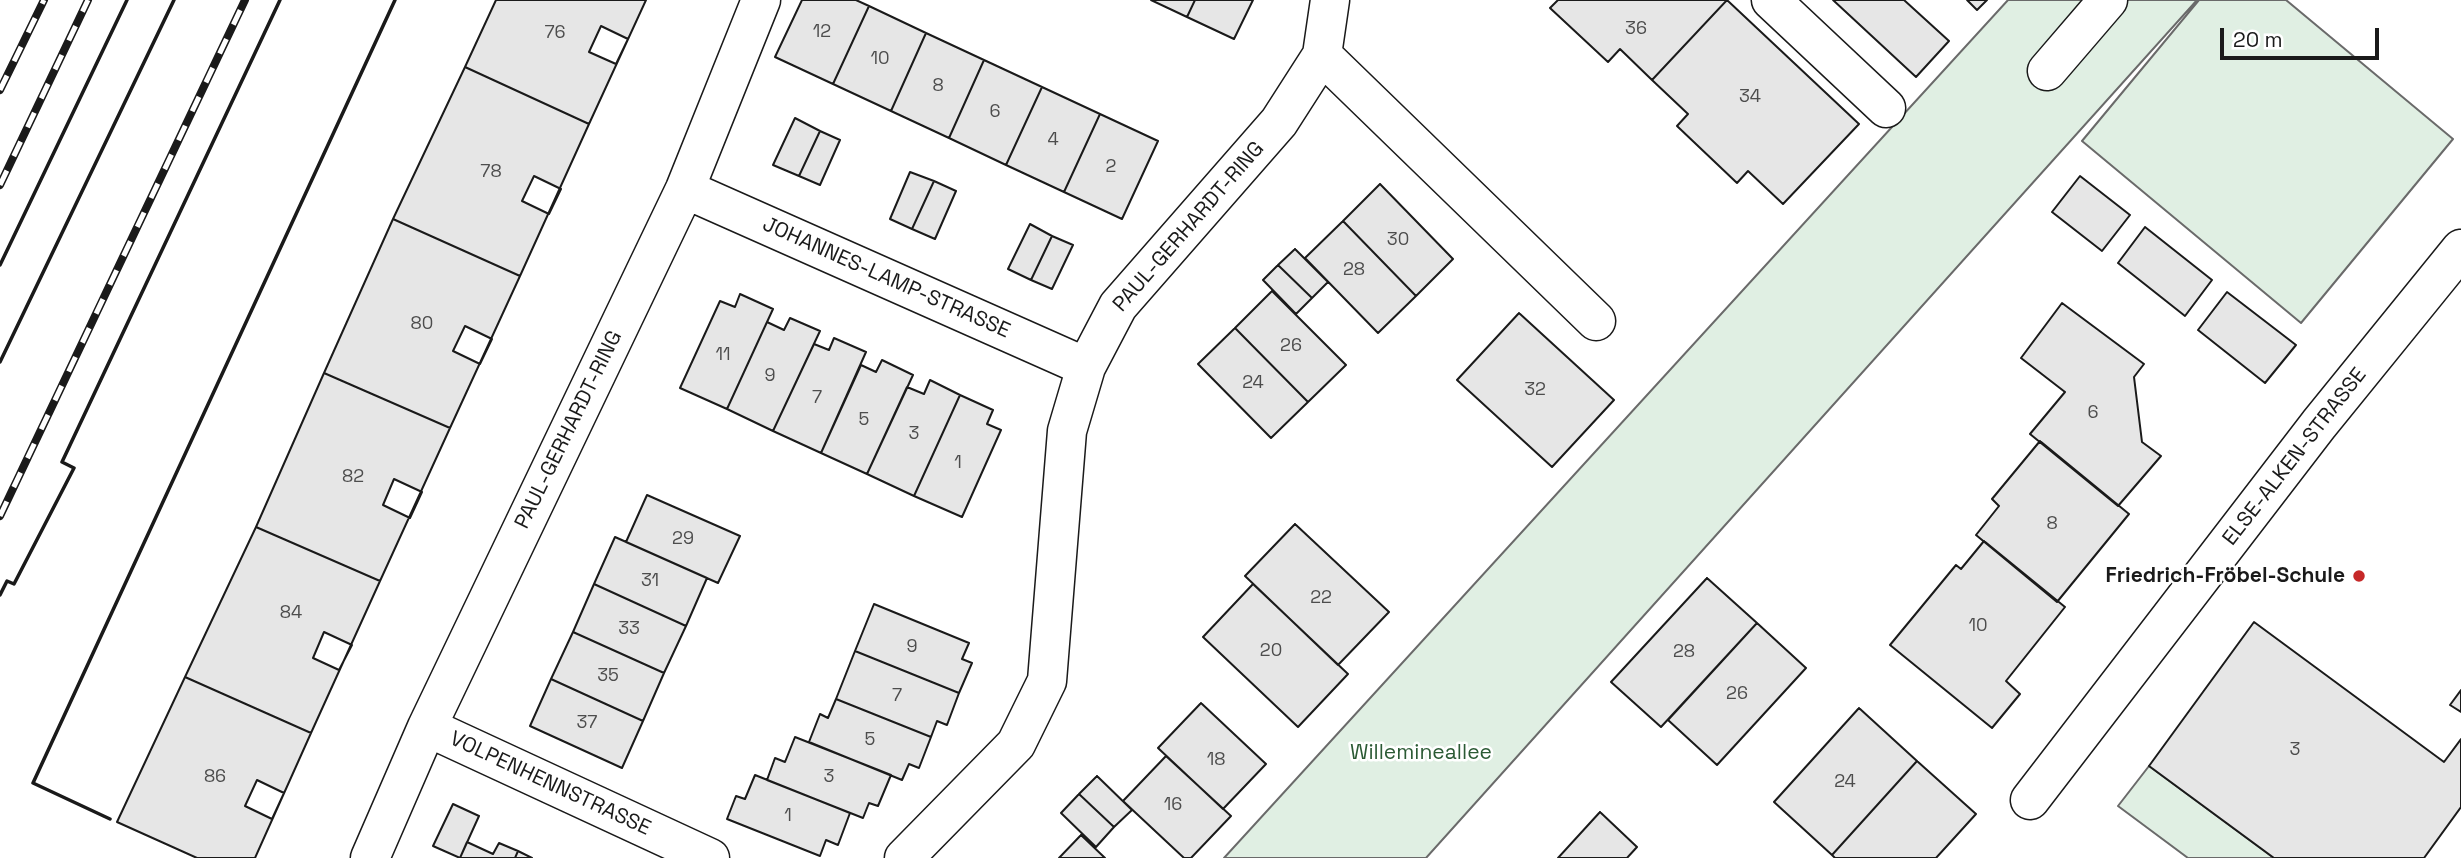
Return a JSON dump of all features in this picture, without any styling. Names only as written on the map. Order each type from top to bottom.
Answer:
[{"type":"street","name":"PAUL-GERHARDT-RING","points":[[370,858],[427,727],[685,189],[761,0]]},
{"type":"street","name":"PAUL-GERHARDT-RING","points":[[904,858],[1016,744],[1047,681],[1067,431],[1086,367],[1118,306],[1279,122],[1322,55],[1330,0]]},
{"type":"street","points":[[1771,0],[1886,108]]},
{"type":"street","points":[[2047,71],[2108,0]]},
{"type":"street","points":[[1322,55],[1596,321]]},
{"type":"street","name":"JOHANNES-LAMP-STRASSE","points":[[685,189],[1086,367]]},
{"type":"street","name":"ELSE-ALKEN-STRASSE","points":[[2030,800],[2319,424],[2461,248]]},
{"type":"street","name":"VOLPENHENNSTRASSE","points":[[427,727],[710,858]]},
{"type":"green space","name":"Willemineallee","points":[[2008,0],[2197,0],[1426,858],[1224,858]]},
{"type":"green space","points":[[2199,0],[2286,0],[2453,139],[2301,323],[2082,141]]},
{"type":"green space","points":[[2149,766],[2274,858],[2188,858],[2118,806]]},
{"type":"building","points":[[496,0],[646,0],[589,124],[465,67]]},
{"type":"building","points":[[802,0],[856,0],[869,6],[833,84],[775,57]]},
{"type":"building","points":[[1151,0],[1195,0],[1187,17]]},
{"type":"building","points":[[1195,0],[1253,0],[1234,39],[1187,17]]},
{"type":"building","points":[[1558,0],[1727,0],[1652,80],[1620,49],[1608,62],[1550,8]]},
{"type":"building","points":[[1727,0],[1859,124],[1783,204],[1748,171],[1737,183],[1677,126],[1688,114],[1652,80]]},
{"type":"building","points":[[1833,0],[1904,0],[1949,41],[1916,77]]},
{"type":"building","points":[[1967,0],[1987,0],[1977,10]]},
{"type":"building","points":[[869,6],[926,33],[891,111],[833,84]]},
{"type":"building","points":[[601,26],[628,39],[616,64],[589,52]]},
{"type":"building","points":[[926,33],[984,60],[949,138],[891,111]]},
{"type":"building","points":[[984,60],[1042,87],[1006,165],[949,138]]},
{"type":"building","points":[[465,67],[589,124],[520,276],[393,219]]},
{"type":"building","points":[[1042,87],[1100,114],[1064,192],[1006,165]]},
{"type":"building","points":[[1100,114],[1158,141],[1122,219],[1064,192]]},
{"type":"building","points":[[795,118],[820,131],[799,176],[773,165]]},
{"type":"building","points":[[820,131],[840,140],[820,185],[799,176]]},
{"type":"building","points":[[910,172],[934,181],[912,229],[890,219]]},
{"type":"building","points":[[534,176],[561,189],[549,214],[522,201]]},
{"type":"building","points":[[2080,176],[2130,215],[2102,251],[2052,212]]},
{"type":"building","points":[[934,181],[956,191],[935,239],[912,229]]},
{"type":"building","points":[[1380,184],[1453,259],[1416,296],[1343,221]]},
{"type":"building","points":[[393,219],[520,276],[450,428],[324,373]]},
{"type":"building","points":[[1343,221],[1416,296],[1378,333],[1305,258]]},
{"type":"building","points":[[1030,224],[1052,236],[1031,280],[1008,269]]},
{"type":"building","points":[[2145,227],[2212,280],[2185,316],[2118,263]]},
{"type":"building","points":[[1052,236],[1073,245],[1052,289],[1031,280]]},
{"type":"building","points":[[1295,249],[1328,282],[1312,298],[1278,265]]},
{"type":"building","points":[[1278,265],[1312,298],[1296,314],[1263,280]]},
{"type":"building","points":[[1272,291],[1346,365],[1308,402],[1235,328]]},
{"type":"building","points":[[2227,292],[2296,345],[2265,383],[2198,330]]},
{"type":"building","points":[[740,294],[773,309],[727,409],[680,388],[720,301],[735,307]]},
{"type":"building","points":[[2062,303],[2144,364],[2134,377],[2142,442],[2161,456],[2118,506],[2030,434],[2065,392],[2021,358]]},
{"type":"building","points":[[1519,313],[1614,400],[1552,467],[1457,380]]},
{"type":"building","points":[[790,318],[820,331],[773,431],[727,409],[767,322],[784,330]]},
{"type":"building","points":[[465,326],[492,339],[480,364],[453,351]]},
{"type":"building","points":[[1235,328],[1308,402],[1271,438],[1198,364]]},
{"type":"building","points":[[834,338],[866,352],[821,453],[773,431],[814,344],[829,350]]},
{"type":"building","points":[[882,360],[913,375],[867,474],[821,453],[861,365],[876,372]]},
{"type":"building","points":[[324,373],[450,428],[380,581],[256,527]]},
{"type":"building","points":[[930,380],[960,395],[914,496],[867,474],[907,387],[924,394]]},
{"type":"building","points":[[960,395],[993,410],[987,424],[1001,430],[962,517],[914,496]]},
{"type":"building","points":[[2040,441],[2129,514],[2057,602],[1976,535],[1999,506],[1992,499]]},
{"type":"building","points":[[394,479],[422,492],[410,518],[383,505]]},
{"type":"building","points":[[647,495],[740,536],[718,583],[626,542]]},
{"type":"building","points":[[1295,524],[1389,612],[1338,665],[1245,576]]},
{"type":"building","points":[[256,527],[380,581],[311,733],[185,677]]},
{"type":"building","points":[[615,537],[707,578],[686,626],[594,584]]},
{"type":"building","points":[[1984,541],[2065,607],[2006,681],[2020,694],[1992,728],[1890,645],[1956,565],[1961,569]]},
{"type":"building","points":[[1707,578],[1757,623],[1661,727],[1611,682]]},
{"type":"building","points":[[594,584],[686,626],[664,673],[573,632]]},
{"type":"building","points":[[1253,584],[1348,674],[1298,727],[1203,637]]},
{"type":"building","points":[[874,604],[969,643],[962,659],[972,663],[959,693],[855,651]]},
{"type":"building","points":[[2254,622],[2444,762],[2461,739],[2461,807],[2424,858],[2274,858],[2149,766]]},
{"type":"building","points":[[1757,623],[1806,668],[1717,765],[1668,720]]},
{"type":"building","points":[[324,632],[352,645],[339,670],[313,658]]},
{"type":"building","points":[[573,632],[664,673],[643,721],[551,679]]},
{"type":"building","points":[[855,651],[959,693],[947,725],[937,721],[931,737],[836,699]]},
{"type":"building","points":[[185,677],[311,733],[255,858],[197,858],[117,822]]},
{"type":"building","points":[[551,679],[643,721],[622,768],[530,726]]},
{"type":"building","points":[[2461,690],[2461,712],[2450,705]]},
{"type":"building","points":[[836,699],[931,737],[919,768],[909,764],[902,780],[809,742],[820,714],[828,718]]},
{"type":"building","points":[[1201,703],[1266,764],[1223,809],[1158,748]]},
{"type":"building","points":[[1859,708],[1917,761],[1832,855],[1774,802]]},
{"type":"building","points":[[795,737],[891,775],[878,806],[869,803],[863,818],[767,780],[775,758],[785,762]]},
{"type":"building","points":[[1166,756],[1231,816],[1191,858],[1184,858],[1123,801]]},
{"type":"building","points":[[1917,761],[1976,814],[1936,858],[1835,858],[1832,855]]},
{"type":"building","points":[[755,775],[850,813],[838,845],[826,840],[820,856],[727,819],[736,796],[745,799]]},
{"type":"building","points":[[1097,776],[1132,810],[1114,827],[1079,794]]},
{"type":"building","points":[[257,780],[284,793],[272,819],[245,806]]},
{"type":"building","points":[[1079,794],[1114,827],[1096,847],[1061,813]]},
{"type":"building","points":[[453,804],[479,816],[460,858],[433,846]]},
{"type":"building","points":[[1600,812],[1637,847],[1627,858],[1558,858]]},
{"type":"building","points":[[1081,835],[1105,858],[1059,858]]},
{"type":"building","points":[[467,842],[493,854],[499,843],[518,851],[515,858],[460,858]]},
{"type":"building","points":[[518,851],[532,858],[515,858]]},
{"type":"railway","points":[[0,90],[44,0]]},
{"type":"railway","points":[[0,185],[88,0]]},
{"type":"railway","points":[[0,516],[245,0]]},
{"type":"wall","points":[[0,265],[127,0]]},
{"type":"wall","points":[[0,362],[174,0]]},
{"type":"wall","points":[[0,595],[7,581],[14,584],[74,468],[62,462],[280,0]]},
{"type":"wall","points":[[110,819],[33,783],[395,0]]},
{"type":"place","name":"Friedrich-Fröbel-Schule","points":[[2359,576]]}]
